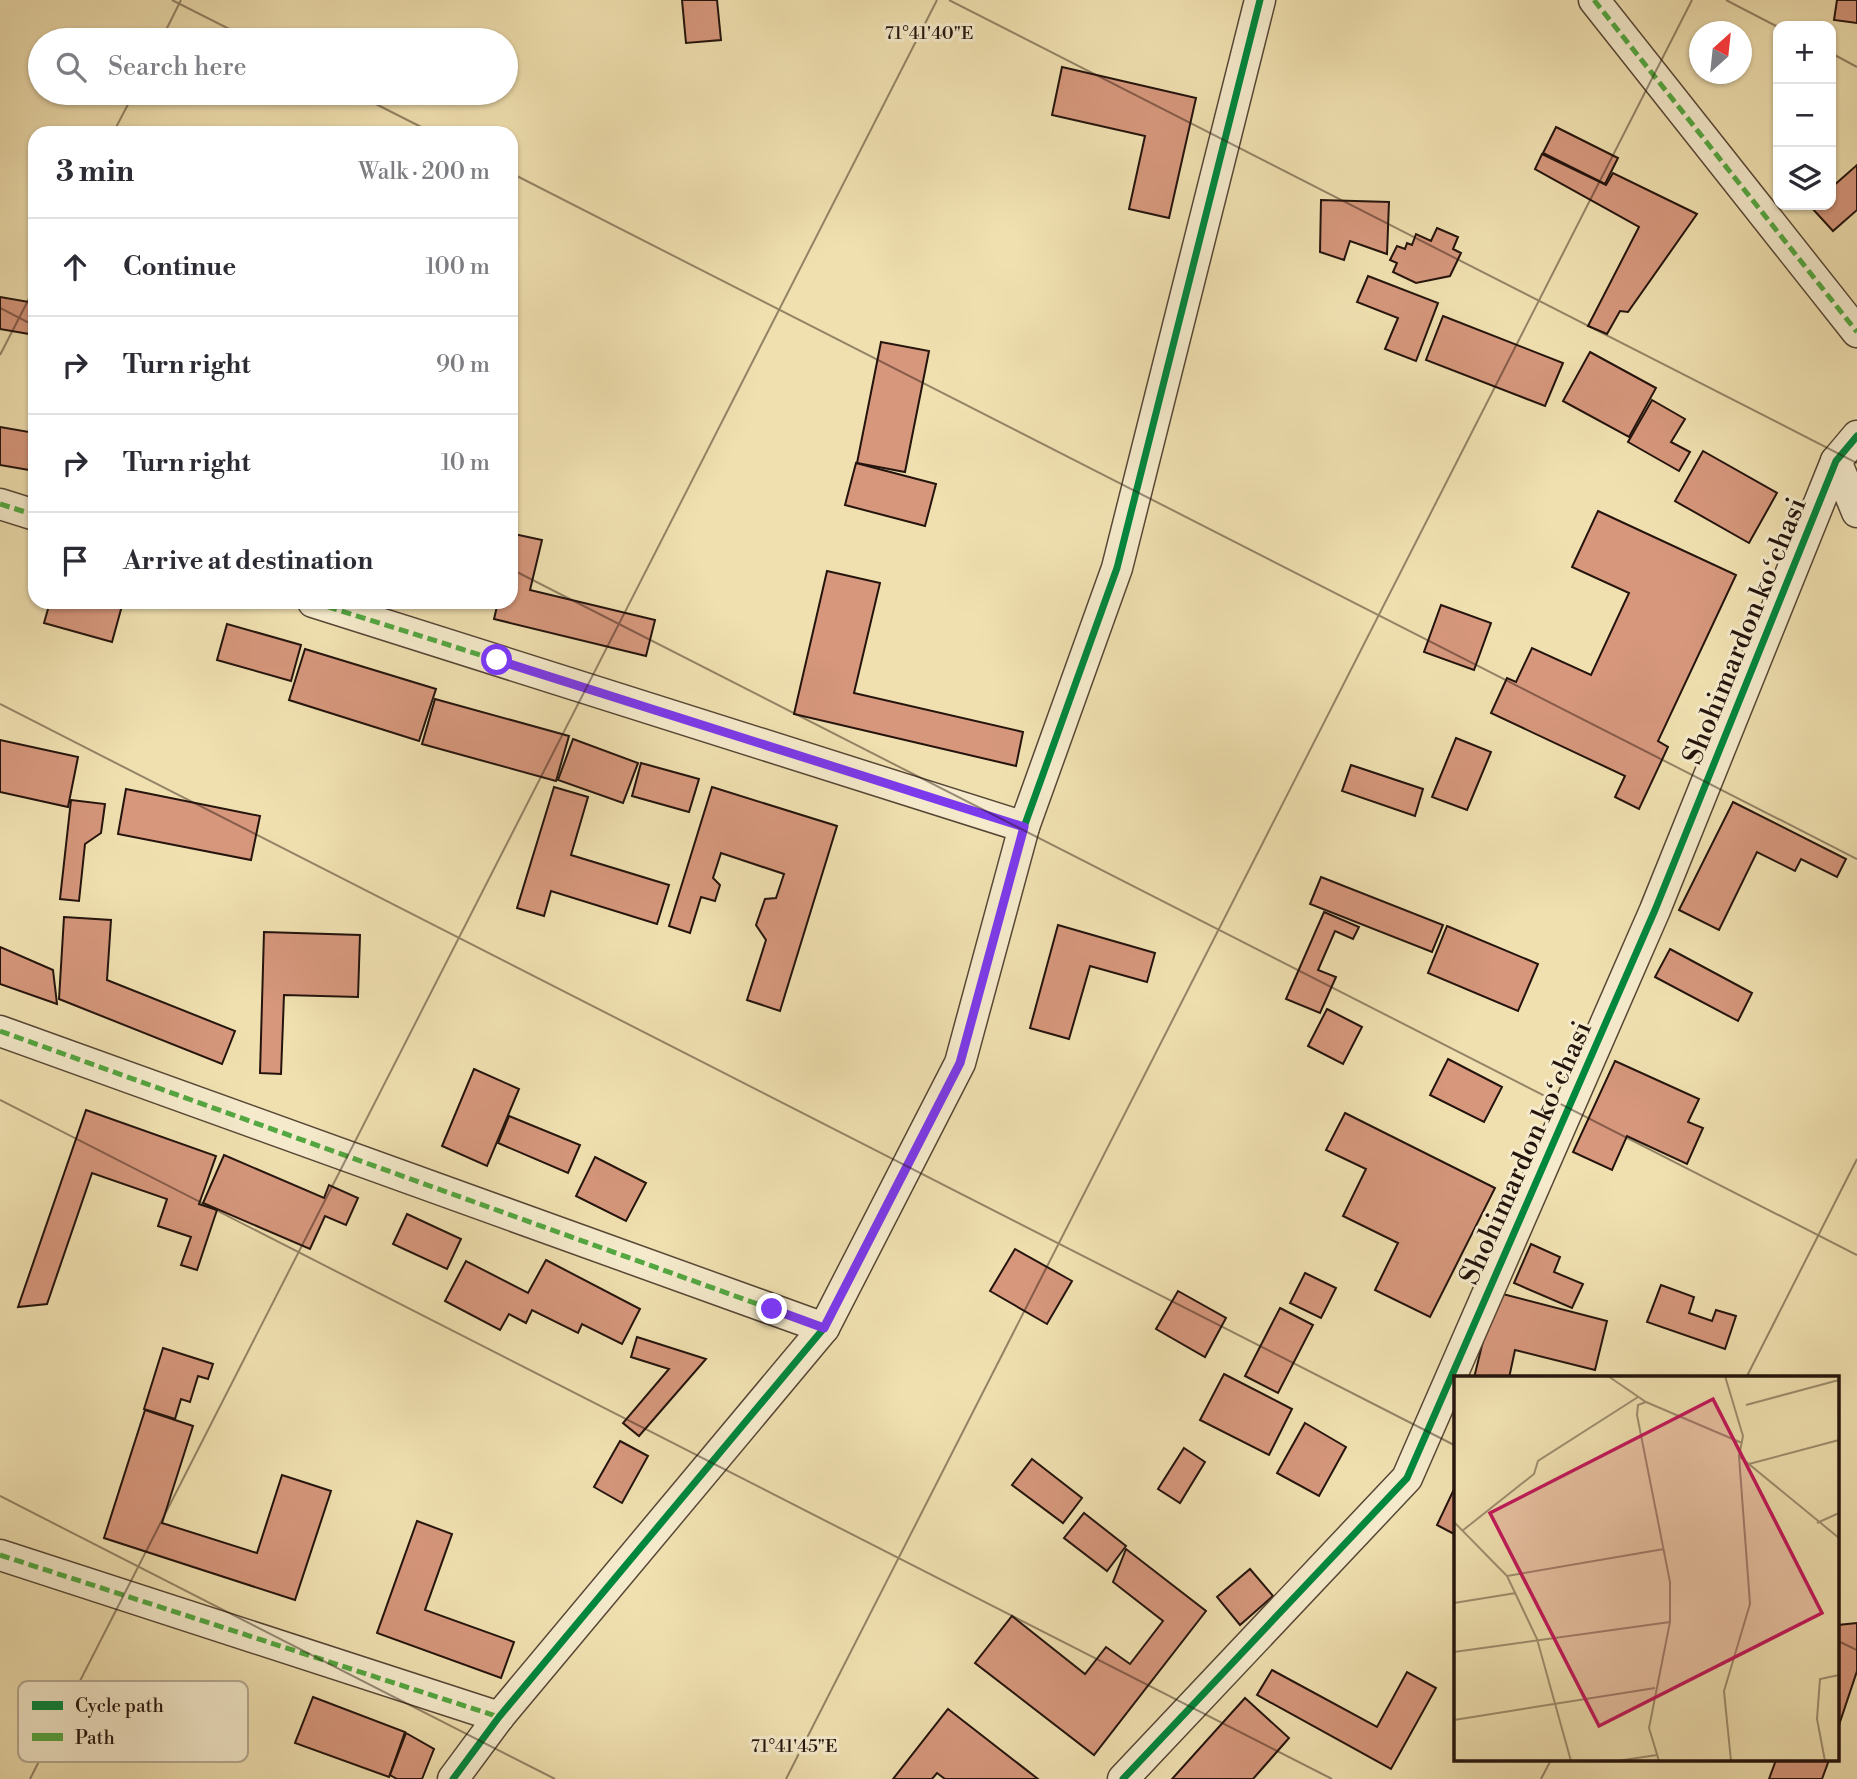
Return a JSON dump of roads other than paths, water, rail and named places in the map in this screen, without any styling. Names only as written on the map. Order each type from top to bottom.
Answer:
[{"type":"street","points":[[453,1779],[499,1717],[824,1328],[960,1063],[1024,827],[1117,568],[1260,0]]},
{"type":"street","points":[[1594,0],[1857,332]]},
{"type":"street","name":"Shohimardon koʻchasi","points":[[1122,1779],[1407,1478],[1655,910],[1836,461],[1857,436]]},
{"type":"street","points":[[1836,461],[1857,512]]},
{"type":"street","points":[[0,504],[28,513]]},
{"type":"street","points":[[335,609],[1024,827]]},
{"type":"street","points":[[0,1031],[824,1328]]},
{"type":"street","points":[[0,1555],[499,1717]]}]
